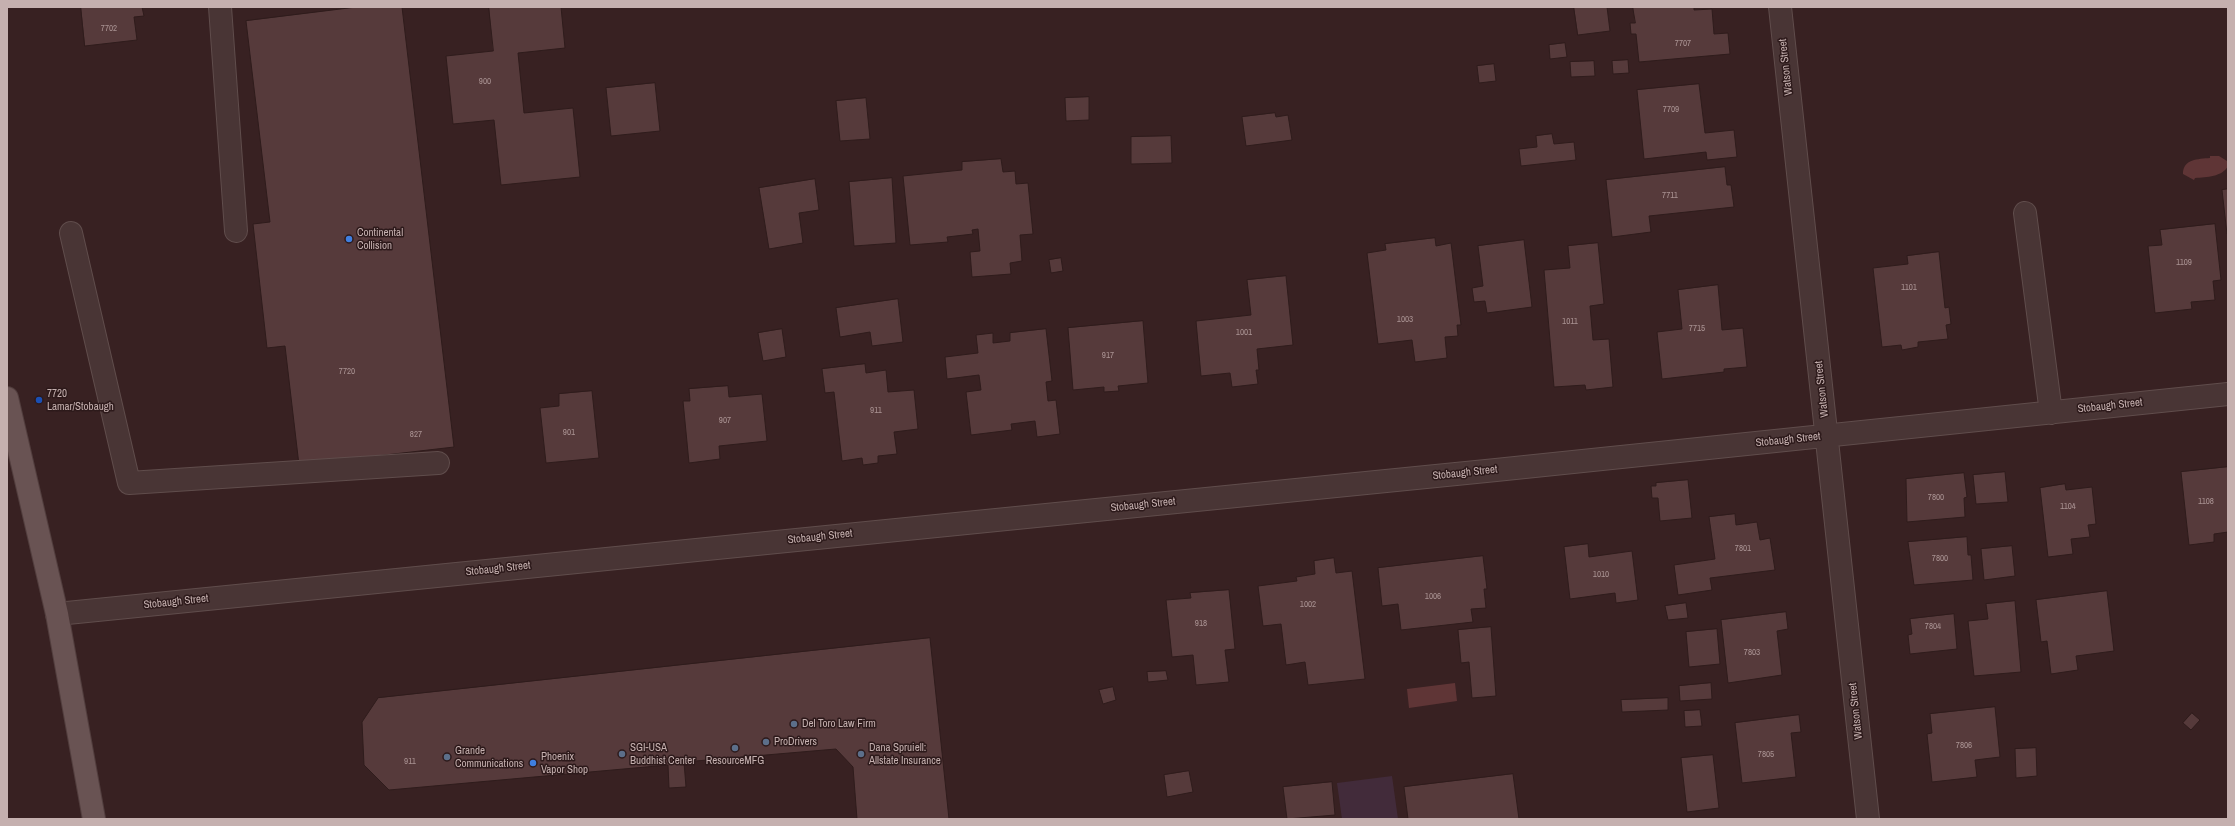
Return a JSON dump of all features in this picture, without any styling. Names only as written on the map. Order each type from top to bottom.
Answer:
[{"type":"main road","points":[[7,398],[57,614],[94,819]]},
{"type":"street","points":[[220,7],[236,232]]},
{"type":"street","name":"Watson Street","points":[[1780,7],[1868,819]]},
{"type":"street","points":[[2025,213],[2051,413]]},
{"type":"street","points":[[71,233],[129,483],[438,462]]},
{"type":"street","name":"Stobaugh Street","points":[[57,614],[1827,436],[2228,394]]},
{"type":"shaded area","points":[[2210,156],[2219,156],[2227,161],[2228,166],[2225,170],[2218,174],[2209,177],[2195,178],[2194,180],[2183,174],[2188,163],[2210,158]]},
{"type":"shaded area","points":[[1455,683],[1457,701],[1409,708],[1407,689]]},
{"type":"shaded area","points":[[1392,776],[1398,819],[1342,819],[1337,783]]},
{"type":"building","points":[[81,7],[142,7],[144,16],[134,17],[137,40],[85,46]]},
{"type":"building","points":[[357,7],[402,7],[454,447],[299,465],[285,346],[267,348],[253,224],[270,222],[246,21]]},
{"type":"building","points":[[489,7],[561,7],[565,48],[518,53],[524,113],[573,108],[580,177],[501,185],[494,120],[453,124],[446,56],[493,51]]},
{"type":"building","points":[[1574,7],[1607,7],[1610,31],[1578,35]]},
{"type":"building","points":[[1633,7],[1694,7],[1694,10],[1712,9],[1714,34],[1728,33],[1730,54],[1639,62],[1636,34],[1631,34],[1630,23],[1635,23]]},
{"type":"building","points":[[1565,43],[1567,57],[1550,59],[1549,45]]},
{"type":"building","points":[[1628,60],[1629,73],[1613,74],[1612,61]]},
{"type":"building","points":[[1594,61],[1595,76],[1571,77],[1570,62]]},
{"type":"building","points":[[1494,64],[1496,81],[1479,83],[1477,66]]},
{"type":"building","points":[[655,83],[660,131],[611,136],[606,88]]},
{"type":"building","points":[[1699,84],[1705,133],[1734,130],[1737,157],[1707,160],[1706,152],[1644,159],[1637,90]]},
{"type":"building","points":[[1089,97],[1089,120],[1066,121],[1065,98]]},
{"type":"building","points":[[866,98],[870,139],[840,141],[836,101]]},
{"type":"building","points":[[1275,113],[1276,117],[1288,115],[1292,140],[1246,146],[1242,117]]},
{"type":"building","points":[[1552,134],[1554,144],[1574,142],[1576,160],[1521,166],[1519,149],[1537,147],[1536,136]]},
{"type":"building","points":[[1171,136],[1172,163],[1131,164],[1131,137]]},
{"type":"building","points":[[1001,159],[1003,172],[1015,171],[1016,184],[1028,183],[1033,234],[1020,235],[1022,261],[1010,263],[1011,274],[972,277],[970,252],[980,251],[978,229],[972,230],[973,234],[947,237],[948,242],[910,245],[903,176],[962,170],[962,162]]},
{"type":"building","points":[[1725,167],[1727,185],[1731,185],[1734,207],[1649,216],[1651,232],[1612,237],[1606,180]]},
{"type":"building","points":[[892,178],[896,243],[854,246],[849,182]]},
{"type":"building","points":[[815,179],[819,210],[799,213],[803,243],[769,249],[759,188]]},
{"type":"building","points":[[2228,189],[2228,234],[2227,234],[2222,190]]},
{"type":"building","points":[[2215,224],[2221,280],[2213,281],[2215,300],[2191,302],[2192,309],[2155,313],[2148,246],[2162,245],[2160,230]]},
{"type":"building","points":[[1435,238],[1436,246],[1451,243],[1461,325],[1457,325],[1458,336],[1445,337],[1447,358],[1415,362],[1412,340],[1378,344],[1367,253],[1386,250],[1385,244]]},
{"type":"building","points":[[1524,240],[1532,307],[1487,313],[1485,301],[1474,302],[1472,288],[1483,286],[1478,246]]},
{"type":"building","points":[[1598,243],[1604,304],[1590,306],[1593,340],[1609,339],[1613,387],[1586,390],[1585,385],[1554,387],[1544,270],[1570,268],[1568,246]]},
{"type":"building","points":[[1939,252],[1945,308],[1949,307],[1951,324],[1946,325],[1948,339],[1918,342],[1918,347],[1902,350],[1901,345],[1882,347],[1873,268],[1908,264],[1907,256]]},
{"type":"building","points":[[1061,258],[1063,271],[1051,273],[1049,260]]},
{"type":"building","points":[[1286,276],[1293,345],[1257,349],[1259,370],[1256,370],[1258,384],[1232,387],[1230,373],[1201,376],[1196,321],[1251,315],[1247,280]]},
{"type":"building","points":[[1718,285],[1722,330],[1743,328],[1747,367],[1724,369],[1724,372],[1662,379],[1657,332],[1682,329],[1678,290]]},
{"type":"building","points":[[898,299],[903,342],[872,346],[870,332],[840,337],[836,308]]},
{"type":"building","points":[[1143,321],[1148,383],[1118,386],[1119,391],[1104,392],[1104,387],[1073,390],[1068,328]]},
{"type":"building","points":[[782,329],[786,357],[763,361],[758,333]]},
{"type":"building","points":[[1046,329],[1052,381],[1046,382],[1048,401],[1056,400],[1060,434],[1037,437],[1035,421],[1011,424],[1012,430],[971,435],[966,392],[981,390],[979,375],[947,379],[945,357],[978,353],[976,335],[993,333],[993,343],[1010,341],[1010,333]]},
{"type":"building","points":[[865,364],[866,373],[886,370],[888,392],[914,390],[918,429],[894,432],[897,454],[878,456],[878,463],[863,465],[862,458],[842,461],[834,392],[825,393],[822,369]]},
{"type":"building","points":[[728,386],[729,397],[762,394],[767,441],[719,446],[720,459],[689,463],[683,401],[690,401],[689,389]]},
{"type":"building","points":[[592,391],[599,458],[546,463],[540,408],[559,406],[559,394]]},
{"type":"building","points":[[2228,467],[2228,532],[2214,534],[2214,542],[2189,545],[2181,472]]},
{"type":"building","points":[[2005,472],[2008,502],[1976,504],[1973,475]]},
{"type":"building","points":[[1964,473],[1967,497],[1964,498],[1965,517],[1907,522],[1906,479]]},
{"type":"building","points":[[1688,480],[1692,518],[1660,521],[1658,498],[1652,498],[1651,486],[1656,486],[1656,483]]},
{"type":"building","points":[[2065,484],[2066,490],[2092,487],[2096,524],[2088,525],[2090,537],[2071,539],[2073,554],[2048,557],[2040,488]]},
{"type":"building","points":[[1735,514],[1736,525],[1757,522],[1760,540],[1770,538],[1775,570],[1710,578],[1712,590],[1678,595],[1674,565],[1715,559],[1709,517]]},
{"type":"building","points":[[1967,537],[1968,555],[1971,555],[1973,580],[1914,585],[1908,542]]},
{"type":"building","points":[[1588,544],[1589,557],[1632,551],[1638,600],[1616,603],[1615,593],[1570,599],[1564,547]]},
{"type":"building","points":[[2012,546],[2015,576],[1984,580],[1981,549]]},
{"type":"building","points":[[1483,556],[1487,589],[1484,589],[1486,608],[1471,609],[1473,622],[1401,630],[1398,604],[1382,606],[1378,568]]},
{"type":"building","points":[[1334,558],[1336,573],[1352,571],[1365,679],[1308,685],[1305,662],[1286,665],[1281,624],[1263,626],[1258,586],[1297,581],[1296,577],[1315,574],[1314,561]]},
{"type":"building","points":[[1229,590],[1235,649],[1225,650],[1229,682],[1196,685],[1193,655],[1172,657],[1166,600],[1191,598],[1190,593]]},
{"type":"building","points":[[2107,591],[2114,651],[2076,656],[2078,670],[2051,674],[2047,641],[2041,642],[2036,600]]},
{"type":"building","points":[[2015,601],[2021,672],[1974,676],[1968,621],[1988,619],[1986,604]]},
{"type":"building","points":[[1686,603],[1688,618],[1668,620],[1665,606]]},
{"type":"building","points":[[1786,612],[1788,629],[1777,631],[1782,675],[1728,683],[1721,620]]},
{"type":"building","points":[[1954,614],[1957,649],[1910,654],[1908,635],[1912,634],[1910,619]]},
{"type":"building","points":[[1491,627],[1496,696],[1472,698],[1469,662],[1461,663],[1458,630]]},
{"type":"building","points":[[1717,629],[1720,664],[1689,667],[1686,632]]},
{"type":"building","points":[[930,638],[949,819],[857,819],[853,767],[836,749],[684,762],[686,787],[669,788],[668,765],[389,790],[364,765],[362,722],[378,698]]},
{"type":"building","points":[[1166,671],[1168,680],[1148,682],[1147,672]]},
{"type":"building","points":[[1711,683],[1712,699],[1680,701],[1679,686]]},
{"type":"building","points":[[1113,687],[1116,700],[1103,704],[1099,690]]},
{"type":"building","points":[[1668,698],[1668,710],[1622,712],[1621,700]]},
{"type":"building","points":[[1995,707],[2000,757],[1975,760],[1977,777],[1932,782],[1927,734],[1932,733],[1930,714]]},
{"type":"building","points":[[1700,710],[1702,726],[1685,727],[1684,711]]},
{"type":"building","points":[[2192,713],[2200,720],[2191,730],[2183,723]]},
{"type":"building","points":[[1799,715],[1801,732],[1791,733],[1796,777],[1742,783],[1735,723]]},
{"type":"building","points":[[2036,748],[2037,776],[2016,778],[2015,749]]},
{"type":"building","points":[[1713,755],[1719,808],[1687,812],[1681,758]]},
{"type":"building","points":[[1189,771],[1193,792],[1167,797],[1164,775]]},
{"type":"building","points":[[1513,774],[1519,819],[1408,819],[1404,787]]},
{"type":"building","points":[[1332,782],[1335,815],[1287,819],[1283,787]]},
{"type":"place","name":"Continental Collision","points":[[349,239]]},
{"type":"place","name":"7720 Lamar/Stobaugh","points":[[39,400]]},
{"type":"place","name":"Del Toro Law Firm","points":[[794,724]]},
{"type":"place","name":"ProDrivers","points":[[766,742]]},
{"type":"place","name":"ResourceMFG","points":[[735,748]]},
{"type":"place","name":"SGI-USA Buddhist Center","points":[[622,754]]},
{"type":"place","name":"Dana Spruiell: Allstate Insurance","points":[[861,754]]},
{"type":"place","name":"Grande Communications","points":[[447,757]]},
{"type":"place","name":"Phoenix Vapor Shop","points":[[533,763]]}]
